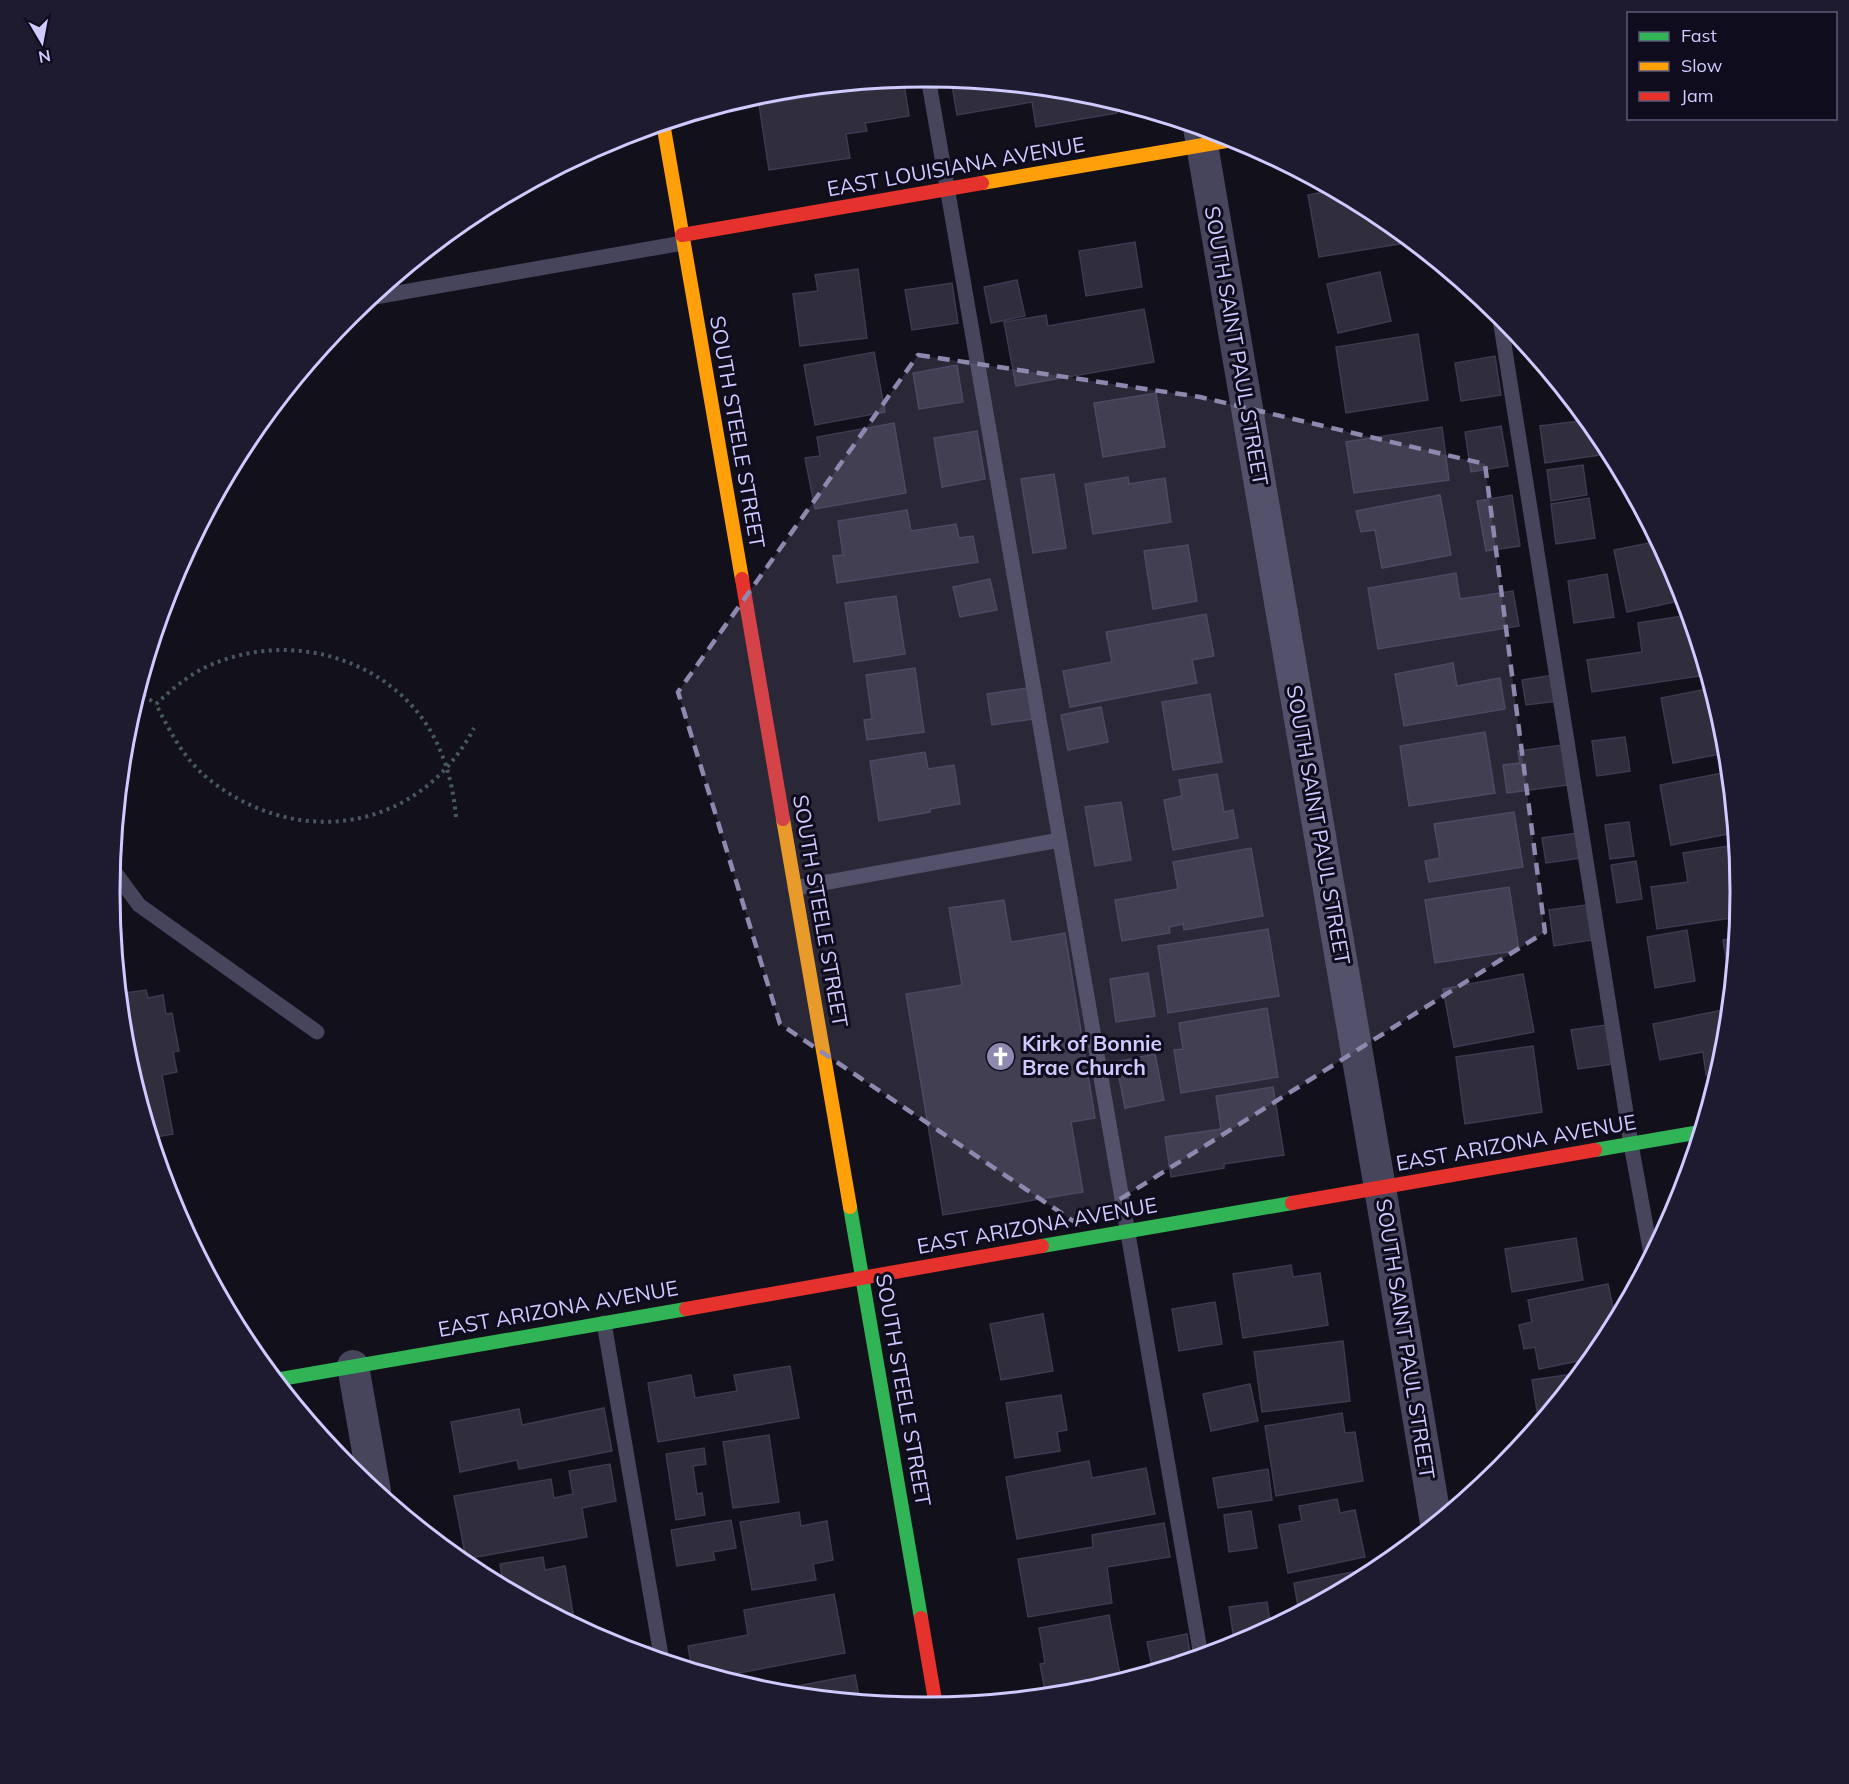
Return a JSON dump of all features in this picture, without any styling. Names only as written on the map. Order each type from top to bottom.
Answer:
[{"type":"street","name":"SOUTH STEELE STREET","points":[[664,131],[934,1697]]},
{"type":"street","name":"EAST LOUISIANA AVENUE","points":[[682,239],[948,190],[1200,136]]},
{"type":"street","name":"SOUTH SAINT PAUL STREET","points":[[1200,136],[1435,1514]]},
{"type":"street","name":"EAST ARIZONA AVENUE","points":[[283,1378],[1692,1133]]},
{"type":"street","points":[[353,1366],[373,1477]]},
{"type":"lane","points":[[930,87],[1200,1648]]},
{"type":"lane","points":[[385,295],[682,239]]},
{"type":"lane","points":[[1502,331],[1631,1144],[1649,1242]]},
{"type":"lane","points":[[795,888],[1060,840]]},
{"type":"lane","points":[[120,880],[139,905],[317,1032]]},
{"type":"lane","points":[[604,1323],[661,1652]]},
{"type":"path","points":[[156,704],[171,690],[203,669],[233,657],[270,650],[303,650],[333,657],[362,668],[389,684],[423,719],[447,768],[456,817]]},
{"type":"path","points":[[144,696],[156,704],[185,754],[204,774],[229,794],[249,806],[294,819],[329,822],[355,819],[381,812],[421,792],[447,768],[474,728]]},
{"type":"highlighted area","points":[[918,355],[1200,397],[1485,464],[1545,932],[1079,1225],[780,1024],[678,692]]},
{"type":"building","points":[[905,88],[909,116],[865,123],[867,131],[846,134],[850,158],[769,170],[759,105],[852,91]]},
{"type":"building","points":[[953,88],[1030,94],[1082,102],[1116,110],[1117,113],[1036,127],[1032,102],[957,115]]},
{"type":"building","points":[[1322,192],[1402,244],[1319,257],[1308,195]]},
{"type":"building","points":[[1135,242],[1142,287],[1086,296],[1079,251]]},
{"type":"building","points":[[858,269],[867,338],[800,346],[793,294],[818,291],[815,275]]},
{"type":"building","points":[[1380,272],[1391,321],[1338,333],[1327,284]]},
{"type":"building","points":[[1017,280],[1025,316],[991,323],[984,287]]},
{"type":"building","points":[[952,283],[958,323],[912,330],[905,290]]},
{"type":"building","points":[[1144,309],[1154,362],[1016,386],[1004,322],[1046,315],[1048,326]]},
{"type":"building","points":[[1418,334],[1428,400],[1346,413],[1336,347]]},
{"type":"building","points":[[874,352],[885,412],[815,425],[804,365]]},
{"type":"building","points":[[1495,356],[1501,395],[1461,401],[1455,363]]},
{"type":"building","points":[[957,365],[963,402],[919,409],[913,373]]},
{"type":"building","points":[[1156,393],[1165,447],[1103,457],[1094,403]]},
{"type":"building","points":[[1577,421],[1600,455],[1545,463],[1540,426]]},
{"type":"building","points":[[894,423],[906,493],[815,509],[805,458],[820,456],[817,437]]},
{"type":"building","points":[[1501,426],[1508,466],[1471,472],[1465,432]]},
{"type":"building","points":[[1442,427],[1449,480],[1354,493],[1346,442]]},
{"type":"building","points":[[977,431],[985,479],[942,487],[934,438]]},
{"type":"building","points":[[1583,465],[1587,495],[1551,501],[1547,470]]},
{"type":"building","points":[[1054,474],[1066,548],[1033,553],[1021,479]]},
{"type":"building","points":[[1128,477],[1129,484],[1165,478],[1171,522],[1093,534],[1085,484]]},
{"type":"building","points":[[1440,495],[1451,555],[1382,568],[1375,530],[1361,532],[1356,511]]},
{"type":"building","points":[[1512,495],[1520,546],[1486,551],[1477,501]]},
{"type":"building","points":[[1589,498],[1595,538],[1556,544],[1551,504]]},
{"type":"building","points":[[907,510],[911,531],[956,524],[959,538],[973,536],[978,562],[837,583],[833,556],[843,555],[838,521]]},
{"type":"building","points":[[1649,543],[1675,602],[1627,612],[1614,550]]},
{"type":"building","points":[[1188,545],[1197,601],[1153,609],[1144,551]]},
{"type":"building","points":[[1456,573],[1460,599],[1513,591],[1519,626],[1378,649],[1368,588]]},
{"type":"building","points":[[1607,574],[1614,617],[1574,623],[1568,581]]},
{"type":"building","points":[[990,579],[997,610],[960,617],[953,587]]},
{"type":"building","points":[[896,596],[905,654],[854,662],[845,603]]},
{"type":"building","points":[[1206,614],[1214,656],[1192,660],[1197,683],[1070,707],[1063,671],[1112,662],[1106,632]]},
{"type":"building","points":[[1681,616],[1700,676],[1592,692],[1587,660],[1642,652],[1638,623]]},
{"type":"building","points":[[1453,663],[1457,686],[1500,678],[1505,709],[1404,726],[1395,674]]},
{"type":"building","points":[[915,668],[924,732],[867,740],[864,720],[872,719],[866,675]]},
{"type":"building","points":[[1553,675],[1557,701],[1526,705],[1522,680]]},
{"type":"building","points":[[1027,688],[1032,719],[992,725],[987,694]]},
{"type":"building","points":[[1703,690],[1717,755],[1673,763],[1661,698]]},
{"type":"building","points":[[1210,694],[1222,762],[1173,770],[1162,702]]},
{"type":"building","points":[[1101,707],[1108,742],[1068,750],[1061,715]]},
{"type":"building","points":[[1485,732],[1495,793],[1409,806],[1400,746]]},
{"type":"building","points":[[1625,737],[1630,771],[1597,776],[1592,741]]},
{"type":"building","points":[[1562,745],[1567,785],[1507,793],[1503,765],[1520,763],[1518,751]]},
{"type":"building","points":[[925,752],[928,769],[954,765],[960,804],[879,821],[870,761]]},
{"type":"building","points":[[1721,773],[1728,834],[1671,845],[1660,785]]},
{"type":"building","points":[[1217,774],[1224,812],[1233,810],[1238,838],[1173,850],[1164,800],[1182,796],[1179,780]]},
{"type":"building","points":[[1121,802],[1131,860],[1095,866],[1085,807]]},
{"type":"building","points":[[1514,812],[1523,867],[1429,882],[1425,861],[1440,858],[1434,824]]},
{"type":"building","points":[[1629,822],[1634,856],[1610,859],[1605,825]]},
{"type":"building","points":[[1577,833],[1581,858],[1546,863],[1542,838]]},
{"type":"building","points":[[1728,846],[1729,918],[1657,929],[1651,887],[1688,882],[1683,853]]},
{"type":"building","points":[[1251,848],[1263,916],[1184,930],[1183,924],[1169,927],[1170,933],[1122,941],[1115,900],[1178,889],[1173,862]]},
{"type":"building","points":[[1636,861],[1642,899],[1617,903],[1611,865]]},
{"type":"building","points":[[1509,887],[1519,950],[1435,963],[1425,900]]},
{"type":"building","name":"Kirk of Bonnie Brae Church","points":[[1004,900],[1011,942],[1065,933],[1095,1118],[1071,1122],[1083,1192],[943,1215],[906,994],[962,985],[949,908]]},
{"type":"building","points":[[1586,905],[1592,940],[1554,946],[1549,910]]},
{"type":"building","points":[[1268,929],[1279,996],[1168,1013],[1158,946]]},
{"type":"building","points":[[1687,930],[1695,981],[1655,988],[1647,937]]},
{"type":"building","points":[[1728,939],[1726,961],[1723,940]]},
{"type":"building","points":[[1148,973],[1155,1016],[1116,1022],[1110,979]]},
{"type":"building","points":[[1523,974],[1534,1032],[1454,1047],[1443,989]]},
{"type":"building","points":[[146,990],[148,998],[163,995],[166,1014],[172,1013],[179,1051],[173,1052],[177,1072],[162,1075],[173,1134],[158,1137],[135,1049],[126,993]]},
{"type":"building","points":[[1267,1008],[1278,1077],[1181,1093],[1174,1050],[1183,1049],[1179,1023]]},
{"type":"building","points":[[1721,1010],[1708,1074],[1706,1075],[1703,1052],[1660,1060],[1653,1024]]},
{"type":"building","points":[[1606,1025],[1612,1064],[1578,1069],[1571,1030]]},
{"type":"building","points":[[1533,1046],[1542,1112],[1465,1124],[1456,1057]]},
{"type":"building","points":[[1155,1054],[1164,1100],[1125,1108],[1116,1062]]},
{"type":"building","points":[[1273,1087],[1284,1155],[1224,1164],[1224,1168],[1171,1177],[1165,1137],[1221,1129],[1216,1096]]},
{"type":"building","points":[[1576,1238],[1583,1280],[1512,1292],[1505,1249]]},
{"type":"building","points":[[1291,1265],[1293,1277],[1320,1273],[1328,1325],[1243,1338],[1233,1274]]},
{"type":"building","points":[[1608,1284],[1613,1309],[1578,1361],[1539,1369],[1535,1347],[1524,1349],[1519,1325],[1532,1322],[1528,1300]]},
{"type":"building","points":[[1215,1302],[1222,1344],[1179,1351],[1172,1309]]},
{"type":"building","points":[[1043,1314],[1053,1371],[1001,1380],[990,1324]]},
{"type":"building","points":[[1343,1341],[1350,1401],[1262,1412],[1254,1352]]},
{"type":"building","points":[[790,1366],[799,1418],[658,1442],[648,1383],[691,1375],[695,1398],[737,1391],[734,1375]]},
{"type":"building","points":[[1568,1375],[1538,1414],[1532,1380]]},
{"type":"building","points":[[1250,1384],[1258,1421],[1211,1431],[1203,1394]]},
{"type":"building","points":[[1061,1395],[1067,1430],[1057,1432],[1060,1451],[1015,1458],[1006,1403]]},
{"type":"building","points":[[604,1408],[612,1451],[519,1469],[517,1460],[460,1472],[451,1422],[519,1409],[522,1425]]},
{"type":"building","points":[[1342,1413],[1345,1433],[1355,1432],[1363,1481],[1276,1496],[1265,1426]]},
{"type":"building","points":[[769,1435],[779,1502],[733,1508],[723,1442]]},
{"type":"building","points":[[704,1448],[706,1464],[693,1466],[697,1494],[702,1493],[705,1515],[676,1520],[666,1454]]},
{"type":"building","points":[[1089,1461],[1092,1478],[1146,1468],[1155,1514],[1017,1539],[1006,1477]]},
{"type":"building","points":[[610,1464],[616,1501],[582,1508],[587,1537],[472,1558],[465,1552],[454,1496],[551,1479],[554,1498],[573,1494],[569,1471]]},
{"type":"building","points":[[1268,1469],[1272,1500],[1218,1508],[1213,1478]]},
{"type":"building","points":[[1337,1499],[1340,1513],[1355,1510],[1365,1557],[1288,1573],[1279,1525],[1302,1521],[1299,1506]]},
{"type":"building","points":[[1251,1511],[1257,1548],[1229,1552],[1224,1515]]},
{"type":"building","points":[[799,1512],[801,1526],[827,1521],[833,1560],[813,1564],[816,1580],[752,1590],[740,1522]]},
{"type":"building","points":[[731,1520],[736,1548],[713,1552],[715,1560],[677,1566],[671,1530]]},
{"type":"building","points":[[1164,1523],[1170,1557],[1107,1567],[1112,1603],[1028,1617],[1018,1559],[1093,1547],[1092,1535]]},
{"type":"building","points":[[543,1557],[545,1570],[565,1566],[574,1617],[502,1577],[500,1564]]},
{"type":"building","points":[[1355,1571],[1298,1605],[1294,1583]]},
{"type":"building","points":[[834,1594],[845,1653],[733,1674],[691,1662],[688,1646],[748,1635],[744,1610]]},
{"type":"building","points":[[1267,1602],[1270,1619],[1233,1636],[1229,1607]]},
{"type":"building","points":[[1109,1615],[1120,1673],[1044,1688],[1040,1664],[1045,1663],[1039,1628]]},
{"type":"building","points":[[1187,1634],[1190,1652],[1152,1664],[1147,1642]]},
{"type":"building","points":[[855,1675],[859,1694],[819,1690],[797,1686]]},
{"type":"traffic: fast","points":[[1595,1150],[1692,1133]]},
{"type":"traffic: fast","points":[[1042,1246],[1292,1203]]},
{"type":"traffic: fast","points":[[850,1207],[921,1618]]},
{"type":"traffic: fast","points":[[283,1379],[686,1309]]},
{"type":"traffic: slow","points":[[664,131],[742,579]]},
{"type":"traffic: slow","points":[[982,183],[1218,142]]},
{"type":"traffic: slow","points":[[783,819],[850,1207]]},
{"type":"traffic: jam","points":[[682,235],[982,183]]},
{"type":"traffic: jam","points":[[742,579],[783,819]]},
{"type":"traffic: jam","points":[[1292,1203],[1595,1150]]},
{"type":"traffic: jam","points":[[686,1309],[1042,1246]]},
{"type":"traffic: jam","points":[[921,1618],[934,1697]]},
{"type":"place","name":"Kirk of Bonnie Brae Church","points":[[1001,1056]]}]
